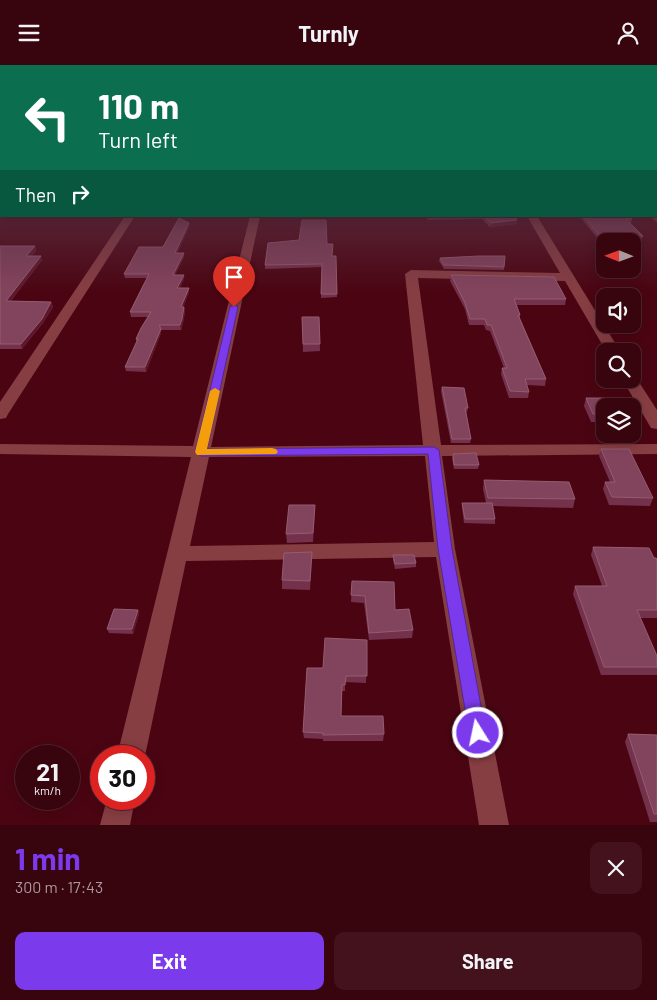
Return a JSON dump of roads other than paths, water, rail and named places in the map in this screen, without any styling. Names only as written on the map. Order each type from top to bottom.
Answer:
[{"type":"street","points":[[0,414],[127,220]]},
{"type":"street","points":[[134,745],[254,220]]},
{"type":"street","points":[[535,220],[608,343]]},
{"type":"street","points":[[494,825],[445,549],[411,274],[568,277]]},
{"type":"street","points":[[635,388],[657,424]]},
{"type":"street","points":[[0,449],[201,452],[657,449]]},
{"type":"street","points":[[178,554],[445,549]]},
{"type":"street","points":[[115,825],[119,810]]}]
